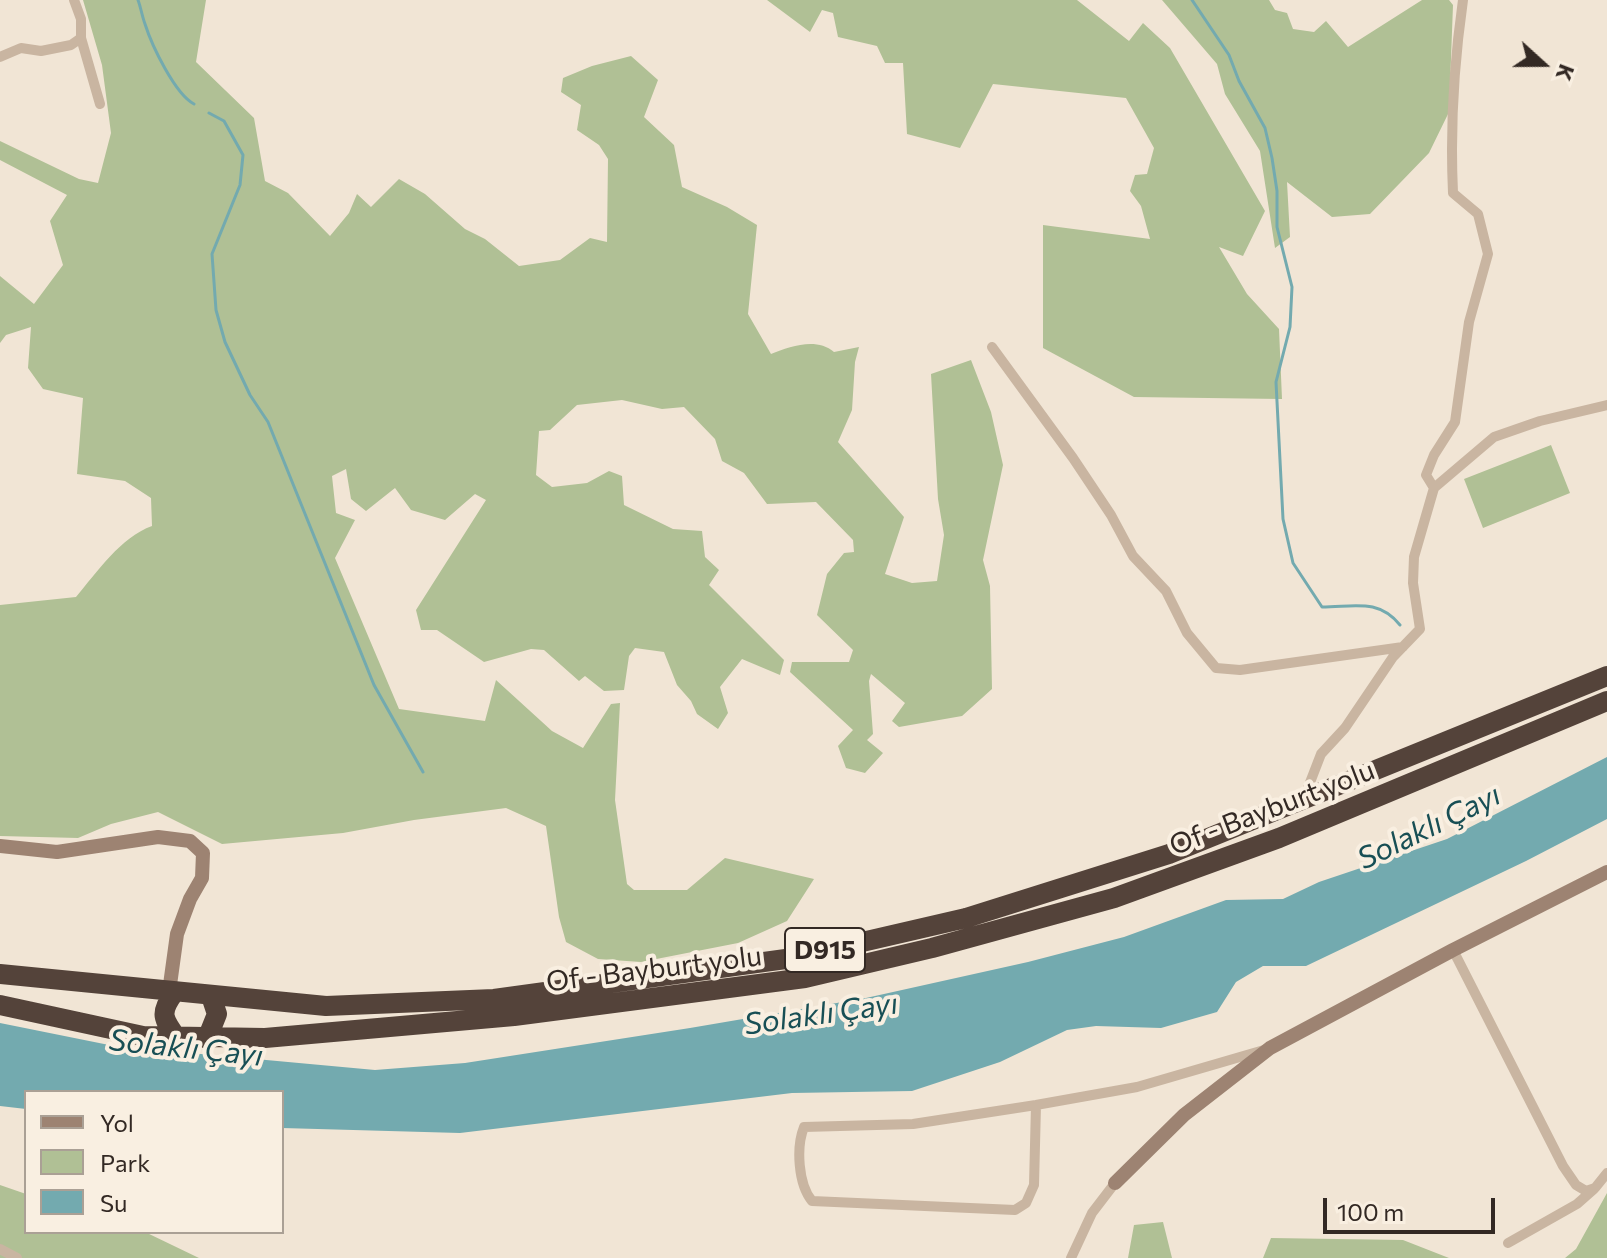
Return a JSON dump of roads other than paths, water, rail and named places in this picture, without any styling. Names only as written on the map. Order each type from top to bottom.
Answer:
[{"type":"highway","name":"Of - Bayburt yolu","points":[[0,974],[326,1006],[494,999],[793,958],[966,918],[1169,854],[1600,679]]},
{"type":"highway","name":"Of - Bayburt yolu","points":[[0,1005],[143,1036],[265,1038],[514,1016],[805,978],[1114,898],[1279,838],[1606,705]]},
{"type":"highway","points":[[171,993],[164,1007],[165,1022],[177,1038]]},
{"type":"highway","points":[[207,1039],[217,1014],[211,996]]},
{"type":"street","points":[[74,0],[81,19],[81,38],[100,104]]},
{"type":"street","points":[[1434,488],[1426,475],[1434,455],[1455,422],[1469,322],[1488,254],[1478,214],[1453,193],[1451,155],[1463,0]]},
{"type":"street","points":[[0,57],[21,48],[41,51],[71,45],[81,38]]},
{"type":"street","points":[[992,347],[1073,458],[1111,515],[1133,556],[1166,591],[1187,633],[1216,668],[1240,670],[1403,647]]},
{"type":"street","points":[[1304,799],[1321,754],[1345,728],[1370,687],[1420,629],[1413,583],[1414,557],[1434,488],[1494,437],[1540,421],[1607,405]]},
{"type":"street","points":[[1600,679],[1606,705]]},
{"type":"street","points":[[0,846],[57,852],[158,837],[190,841],[203,853],[202,878],[177,934],[171,993]]},
{"type":"street","points":[[1071,1258],[1092,1213],[1115,1183],[1184,1115],[1270,1048],[1607,872]]},
{"type":"street","points":[[1453,950],[1563,1166],[1576,1185],[1586,1191],[1595,1188]]},
{"type":"street","points":[[1036,1105],[1034,1185],[1026,1203],[1015,1210],[812,1201],[805,1193],[798,1142],[804,1127],[913,1124],[1036,1105],[1137,1087],[1270,1048]]},
{"type":"street","points":[[1508,1243],[1577,1204],[1607,1173]]},
{"type":"street","points":[[0,1249],[17,1258]]},
{"type":"water","name":"Solaklı Çayı","points":[[1607,757],[1607,819],[1306,966],[1263,966],[1236,982],[1217,1012],[1161,1028],[1096,1026],[1067,1030],[1000,1062],[912,1091],[792,1093],[460,1133],[284,1128],[284,1090],[24,1090],[24,1109],[0,1106],[0,1023],[114,1046],[375,1070],[465,1063],[866,998],[1028,962],[1124,937],[1226,900],[1283,899],[1319,882],[1447,839]]},
{"type":"waterway","points":[[138,0],[148,33],[165,68],[179,90],[194,104]]},
{"type":"waterway","points":[[1192,0],[1229,55],[1239,81],[1265,128],[1272,158],[1277,191],[1277,227],[1292,287],[1290,327],[1276,382],[1283,519],[1293,563],[1322,607],[1374,607],[1392,616],[1400,625]]},
{"type":"waterway","points":[[209,113],[224,121],[243,155],[240,185],[212,254],[216,310],[225,342],[250,395],[268,422],[374,685],[423,772]]}]
